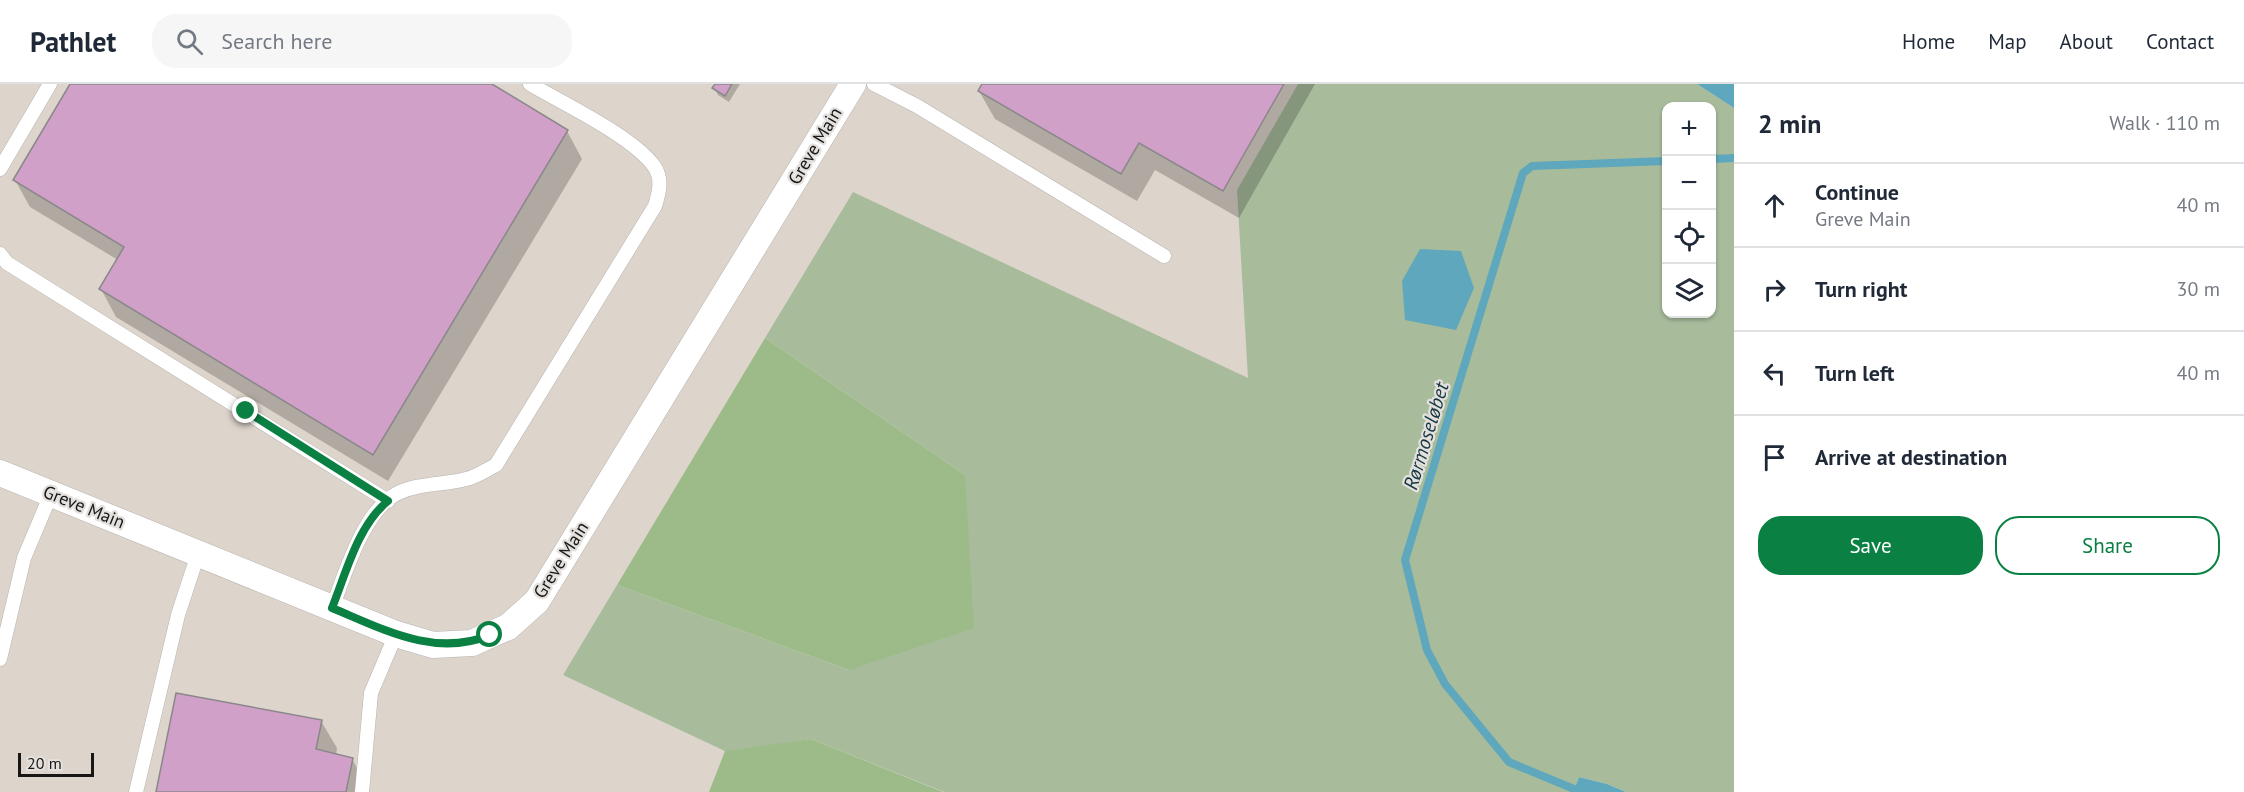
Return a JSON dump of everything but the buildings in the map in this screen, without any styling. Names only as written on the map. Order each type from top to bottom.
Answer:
[{"type":"street","name":"Greve Main","points":[[0,472],[396,634],[433,645],[472,643],[508,627],[537,601],[853,84]]},
{"type":"lane","points":[[0,169],[50,84]]},
{"type":"lane","points":[[332,608],[357,544],[376,510],[397,494],[468,479],[496,465],[655,206],[660,186],[655,167],[633,146],[531,84]]},
{"type":"lane","points":[[874,84],[917,106],[1164,256]]},
{"type":"lane","points":[[0,254],[7,263],[80,310],[388,501]]},
{"type":"lane","points":[[0,659],[24,558],[51,494]]},
{"type":"lane","points":[[136,792],[178,615],[198,554]]},
{"type":"lane","points":[[362,792],[371,693],[396,634]]},
{"type":"shaded area","points":[[0,84],[1319,84],[1249,193],[1248,385],[853,193],[563,675],[729,753],[714,792],[0,792]]},
{"type":"green space","points":[[1298,84],[1697,84],[1734,108],[1734,792],[1626,792],[1607,784],[1579,777],[1573,792],[944,792],[811,739],[729,753],[563,675],[617,585],[849,670],[965,475],[765,338],[853,192],[1248,378],[1237,190]]},
{"type":"green space","points":[[765,338],[965,475],[974,628],[849,670],[617,585]]},
{"type":"green space","points":[[811,739],[943,792],[709,792],[725,751]]},
{"type":"water","points":[[1697,84],[1734,84],[1734,108]]},
{"type":"water","points":[[1420,249],[1461,251],[1474,288],[1456,330],[1405,320],[1402,281]]},
{"type":"water","points":[[1579,777],[1607,784],[1626,792],[1573,792]]},
{"type":"waterway","name":"Rørmoseløbet","points":[[1716,159],[1734,158]]},
{"type":"waterway","name":"Rørmoseløbet","points":[[1574,789],[1509,762],[1445,684],[1427,650],[1405,560],[1523,173],[1532,166],[1662,161]]},
{"type":"route","points":[[246,411],[388,501],[376,510],[357,544],[332,608],[396,634],[433,645],[472,643],[490,635]]}]
